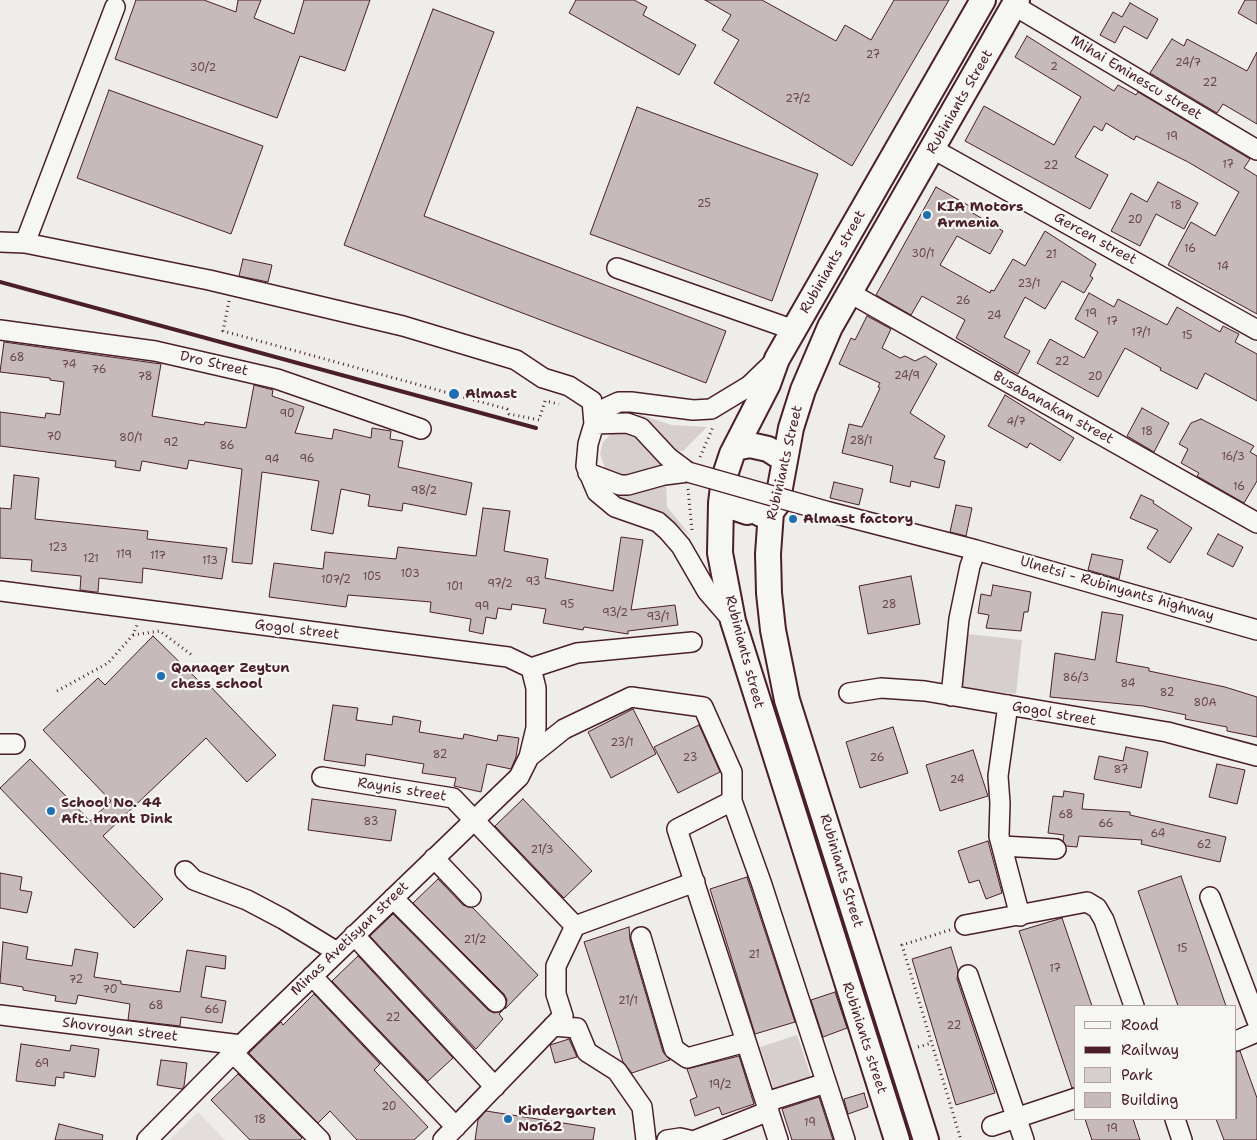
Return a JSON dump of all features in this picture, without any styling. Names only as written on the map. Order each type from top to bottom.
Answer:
[{"type":"main road","name":"Rubiniants street","points":[[897,1140],[732,621],[720,553],[721,503],[724,478],[735,448],[768,384],[777,359],[983,0]]},
{"type":"main road","name":"Rubiniants Street","points":[[926,1140],[787,700],[773,630],[769,593],[768,554],[771,512],[777,504],[791,428],[811,368],[850,293],[1016,3]]},
{"type":"main road","points":[[735,448],[750,445],[768,449],[784,460]]},
{"type":"main road","points":[[721,503],[747,512],[754,510],[762,514],[768,508],[771,512]]},
{"type":"street","name":"Mihai Eminescu street","points":[[1016,3],[1257,150]]},
{"type":"street","points":[[25,243],[115,7]]},
{"type":"street","name":"Gercen street","points":[[933,149],[1257,330]]},
{"type":"street","points":[[0,242],[25,243],[234,286],[403,326],[516,360],[543,378],[569,386],[592,401],[594,424],[588,444],[588,473],[597,492],[615,507],[658,522],[668,531],[681,546],[706,591],[732,621]]},
{"type":"street","points":[[617,268],[794,330]]},
{"type":"street","name":"Busabanakan street","points":[[850,293],[1257,523]]},
{"type":"street","name":"Dro Street","points":[[0,330],[155,350],[277,379],[421,429]]},
{"type":"street","points":[[594,424],[608,407],[619,402],[693,410],[711,409],[749,386],[777,359]]},
{"type":"street","points":[[594,424],[634,424],[649,434],[668,457],[688,472]]},
{"type":"street","points":[[588,473],[620,485],[628,485],[664,474],[688,472]]},
{"type":"street","name":"Ulnetsi - Rubinyants highway","points":[[688,472],[829,512],[976,550],[1257,630]]},
{"type":"street","points":[[952,696],[959,619],[970,566],[976,550]]},
{"type":"street","name":"Gogol street","points":[[0,591],[508,657],[531,668]]},
{"type":"street","points":[[531,668],[577,653],[692,642]]},
{"type":"street","name":"Minas Avetisyan street","points":[[155,1138],[237,1049],[518,777],[529,757],[536,728],[536,688],[531,668]]},
{"type":"street","name":"Gogol street","points":[[849,693],[881,688],[952,696],[1167,732],[1257,756]]},
{"type":"street","points":[[529,757],[564,729],[631,696],[703,707],[732,772],[732,801],[761,882],[846,1140]]},
{"type":"street","points":[[1008,706],[998,776],[1000,804],[999,836],[1020,916]]},
{"type":"street","name":"Raynis street","points":[[322,777],[453,798],[575,926]]},
{"type":"street","points":[[732,801],[677,829],[778,1140]]},
{"type":"street","points":[[1002,846],[1056,849]]},
{"type":"street","points":[[434,858],[471,897]]},
{"type":"street","points":[[184,871],[194,880],[247,900],[283,919],[336,952]]},
{"type":"street","points":[[443,1140],[564,1016],[556,994],[556,966],[575,926],[695,882]]},
{"type":"street","points":[[1210,897],[1257,1022]]},
{"type":"street","points":[[393,898],[496,1002]]},
{"type":"street","points":[[966,925],[1087,902],[1097,908],[1134,1005]]},
{"type":"street","points":[[354,935],[495,1087]]},
{"type":"street","points":[[641,937],[674,1049],[688,1058],[746,1042]]},
{"type":"street","points":[[968,975],[1024,1140]]},
{"type":"street","points":[[312,976],[456,1127]]},
{"type":"street","name":"Shovroyan street","points":[[0,1015],[237,1049]]},
{"type":"street","points":[[553,1026],[577,1028],[587,1052],[617,1072],[642,1107],[646,1140]]},
{"type":"street","points":[[1237,1041],[1257,1032]]},
{"type":"street","points":[[237,1049],[320,1140]]},
{"type":"street","points":[[696,1140],[767,1107],[826,1083]]},
{"type":"street","points":[[992,1126],[1074,1099]]},
{"type":"street","points":[[1175,1120],[1182,1140]]},
{"type":"street","points":[[667,1140],[680,1138],[689,1140]]},
{"type":"path","points":[[234,286],[223,330],[507,409],[508,414],[539,420],[545,401],[553,402]]},
{"type":"path","points":[[57,691],[108,663],[133,635],[142,610]]},
{"type":"path","points":[[133,635],[160,631],[193,656]]},
{"type":"path","points":[[961,1140],[902,945],[966,925]]},
{"type":"path","points":[[913,1049],[932,1043]]},
{"type":"shaded area","points":[[198,1112],[225,1140],[169,1140]]},
{"type":"green space","points":[[1008,30],[1015,34],[985,85],[978,80]]},
{"type":"green space","points":[[623,414],[641,415],[672,425],[707,427],[683,451],[676,450],[675,452]]},
{"type":"green space","points":[[631,430],[666,466],[628,480],[606,471],[600,454],[603,442],[612,433]]},
{"type":"green space","points":[[666,481],[667,507],[691,536],[667,517],[610,495],[611,489]]},
{"type":"green space","points":[[968,634],[1022,640],[1016,694],[962,688]]},
{"type":"green space","points":[[797,1035],[811,1077],[774,1089],[760,1047]]},
{"type":"building","points":[[136,0],[204,0],[236,12],[238,0],[261,0],[254,18],[294,34],[304,0],[370,0],[345,71],[300,56],[277,118],[115,59]]},
{"type":"building","points":[[576,0],[634,0],[647,7],[643,15],[696,45],[679,75],[569,13]]},
{"type":"building","points":[[705,0],[762,0],[836,41],[845,25],[871,40],[894,0],[949,0],[852,166],[714,83],[739,40],[722,30],[731,15]]},
{"type":"building","points":[[1245,0],[1257,0],[1257,24],[1238,13]]},
{"type":"building","points":[[1130,3],[1158,19],[1147,39],[1124,26],[1115,43],[1100,35],[1113,12],[1122,17]]},
{"type":"building","points":[[433,9],[494,32],[424,216],[726,331],[706,383],[344,245]]},
{"type":"building","points":[[1027,36],[1114,91],[1118,85],[1136,95],[1138,92],[1250,159],[1244,168],[1257,176],[1257,314],[1168,265],[1191,222],[1215,236],[1239,192],[1188,162],[1136,136],[1134,140],[1106,123],[1102,131],[1094,126],[1075,157],[1108,175],[1090,209],[965,141],[984,106],[1054,145],[1081,97],[1015,57]]},
{"type":"building","points":[[1172,39],[1184,46],[1187,39],[1247,71],[1257,52],[1257,124],[1223,104],[1217,113],[1150,73]]},
{"type":"building","points":[[109,90],[263,146],[231,234],[77,178]]},
{"type":"building","points":[[637,107],[818,174],[772,301],[590,234]]},
{"type":"building","points":[[1158,182],[1198,203],[1184,229],[1156,214],[1140,246],[1111,231],[1131,193],[1147,202]]},
{"type":"building","points":[[936,187],[973,208],[971,212],[1003,231],[990,254],[957,236],[940,265],[990,293],[991,290],[994,291],[1013,259],[1025,266],[1045,231],[1096,264],[1090,276],[1093,278],[1084,293],[1062,281],[1045,309],[1025,297],[1004,337],[1030,351],[1018,374],[956,338],[965,320],[922,296],[911,315],[876,295]]},
{"type":"building","points":[[243,259],[272,265],[268,282],[239,276]]},
{"type":"building","points":[[1089,293],[1114,307],[1118,299],[1167,325],[1177,307],[1220,332],[1223,326],[1239,334],[1235,342],[1257,354],[1257,401],[1205,373],[1197,389],[1160,370],[1161,368],[1125,348],[1098,397],[1037,363],[1050,339],[1084,358],[1098,332],[1075,319]]},
{"type":"building","points":[[867,316],[891,329],[882,348],[900,358],[905,356],[915,361],[925,356],[937,364],[910,413],[945,436],[934,458],[945,461],[939,488],[911,481],[910,487],[890,482],[893,466],[842,453],[849,424],[862,427],[880,388],[878,387],[880,383],[839,364],[851,338],[855,340]]},
{"type":"building","points":[[4,342],[161,364],[152,416],[204,425],[205,422],[246,428],[254,385],[273,390],[272,396],[304,407],[295,433],[332,439],[334,429],[371,438],[372,428],[391,431],[390,439],[403,441],[398,467],[472,483],[466,515],[403,503],[402,511],[368,506],[370,495],[341,489],[333,534],[311,530],[319,481],[262,472],[252,564],[232,562],[242,469],[189,460],[187,469],[142,461],[140,471],[115,467],[116,461],[0,446],[0,412],[45,418],[46,413],[60,415],[64,382],[50,380],[50,378],[0,372]]},
{"type":"building","points":[[1005,395],[1074,438],[1060,461],[1030,443],[1027,448],[988,426]]},
{"type":"building","points":[[1142,408],[1169,423],[1154,452],[1127,436]]},
{"type":"building","points":[[1201,419],[1254,446],[1250,452],[1257,456],[1257,481],[1244,503],[1197,476],[1199,473],[1181,463],[1188,449],[1179,444],[1191,423]]},
{"type":"building","points":[[14,475],[39,478],[35,519],[148,531],[147,539],[227,548],[222,579],[143,568],[142,583],[99,578],[98,592],[95,592],[80,590],[81,576],[31,571],[32,560],[0,558],[0,508],[11,509]]},
{"type":"building","points":[[834,482],[863,489],[859,505],[830,498]]},
{"type":"building","points":[[1141,495],[1154,501],[1153,503],[1192,528],[1170,563],[1147,548],[1158,530],[1130,518]]},
{"type":"building","points":[[956,505],[972,508],[966,536],[950,532]]},
{"type":"building","points":[[483,508],[510,511],[504,551],[548,559],[545,578],[613,591],[621,537],[643,540],[631,610],[675,605],[678,625],[628,631],[628,634],[584,627],[583,630],[543,623],[546,609],[512,604],[511,610],[498,608],[496,619],[486,617],[483,634],[469,631],[471,619],[430,612],[431,602],[348,595],[346,607],[269,597],[274,563],[323,569],[325,552],[396,559],[398,547],[476,556]]},
{"type":"building","points":[[1218,534],[1243,547],[1233,567],[1207,554]]},
{"type":"building","points":[[1092,554],[1123,560],[1119,579],[1088,570]]},
{"type":"building","points":[[911,576],[920,624],[868,634],[859,586]]},
{"type":"building","points":[[993,585],[1031,592],[1028,612],[1024,612],[1021,631],[986,628],[989,615],[978,613],[981,594],[991,596]]},
{"type":"building","points":[[1102,612],[1123,615],[1116,662],[1149,668],[1149,671],[1225,687],[1257,697],[1257,737],[1227,731],[1227,727],[1185,719],[1186,715],[1143,706],[1050,697],[1055,653],[1095,660]]},
{"type":"building","name":"School No. 44 Aft. Hrant Dink","points":[[153,636],[206,688],[209,685],[276,755],[247,782],[206,738],[103,836],[163,899],[134,928],[0,788],[30,759],[90,821],[111,801],[43,730],[98,678],[105,685]]},
{"type":"building","points":[[333,705],[358,708],[356,720],[392,725],[393,716],[421,721],[419,732],[463,739],[464,734],[497,741],[498,735],[519,738],[516,757],[511,769],[487,764],[481,792],[454,786],[456,778],[422,773],[424,764],[366,754],[365,766],[324,760]]},
{"type":"building","points":[[633,709],[656,754],[611,778],[588,732]]},
{"type":"building","points":[[699,725],[720,772],[678,793],[654,747]]},
{"type":"building","points":[[893,727],[908,773],[860,788],[846,742]]},
{"type":"building","points":[[1126,747],[1148,752],[1141,788],[1094,779],[1099,756],[1123,761]]},
{"type":"building","points":[[973,750],[988,796],[940,811],[926,765]]},
{"type":"building","points":[[1217,764],[1245,770],[1237,804],[1209,797]]},
{"type":"building","points":[[1064,791],[1084,794],[1082,809],[1130,812],[1130,815],[1226,837],[1220,862],[1141,844],[1142,840],[1079,836],[1077,847],[1066,846],[1063,841],[1064,835],[1048,833],[1053,796],[1063,797]]},
{"type":"building","points":[[312,799],[396,810],[391,841],[308,830]]},
{"type":"building","points":[[523,799],[592,871],[564,898],[495,826]]},
{"type":"building","points":[[988,841],[1002,893],[986,899],[979,880],[969,883],[958,851]]},
{"type":"building","points":[[0,873],[22,877],[20,890],[32,892],[27,913],[0,908]]},
{"type":"building","points":[[1181,876],[1226,1005],[1178,1005],[1138,891]]},
{"type":"building","points":[[747,877],[795,1022],[755,1034],[710,889]]},
{"type":"building","points":[[438,879],[463,905],[473,908],[538,975],[505,1009],[507,1000],[504,994],[413,903]]},
{"type":"building","points":[[393,914],[488,1010],[494,1013],[502,1011],[499,1014],[503,1019],[476,1049],[370,936]]},
{"type":"building","points":[[1062,918],[1092,1005],[1074,1005],[1074,1088],[1072,1088],[1019,931]]},
{"type":"building","points":[[629,927],[630,940],[663,1052],[670,1060],[632,1073],[623,1062],[584,942]]},
{"type":"building","points":[[3,942],[28,947],[26,959],[72,966],[75,949],[98,953],[94,977],[121,981],[121,984],[180,992],[187,950],[226,956],[225,969],[206,966],[201,997],[226,1001],[222,1023],[181,1017],[180,1026],[128,1020],[130,1004],[78,995],[76,1004],[55,1001],[56,996],[23,990],[23,987],[0,983]]},
{"type":"building","points":[[951,947],[958,970],[957,979],[995,1093],[956,1105],[912,959]]},
{"type":"building","points":[[358,956],[453,1058],[428,1081],[332,981]]},
{"type":"building","points":[[835,992],[847,1028],[823,1037],[811,1000]]},
{"type":"building","points":[[314,994],[380,1064],[374,1070],[428,1127],[414,1140],[357,1140],[330,1111],[318,1123],[249,1053],[281,1022],[283,1025]]},
{"type":"building","points":[[569,1039],[577,1057],[555,1063],[550,1045]]},
{"type":"building","points":[[21,1044],[70,1051],[71,1045],[99,1049],[95,1077],[64,1072],[64,1078],[56,1077],[55,1086],[16,1081]]},
{"type":"building","points":[[1240,1051],[1257,1098],[1257,1140],[1224,1140],[1216,1120],[1237,1120],[1237,1052]]},
{"type":"building","points":[[739,1056],[754,1104],[722,1115],[719,1107],[695,1116],[690,1100],[697,1097],[687,1069]]},
{"type":"building","points":[[161,1060],[187,1063],[182,1089],[157,1085]]},
{"type":"building","points":[[238,1074],[302,1138],[300,1140],[250,1140],[211,1100]]},
{"type":"building","points":[[864,1093],[868,1107],[848,1114],[844,1099]]},
{"type":"building","points":[[819,1097],[833,1140],[792,1140],[782,1109]]},
{"type":"building","name":"Kindergarten No162","points":[[486,1111],[595,1128],[593,1140],[475,1140],[478,1120]]},
{"type":"building","points":[[1085,1120],[1133,1120],[1140,1140],[1092,1140]]},
{"type":"building","points":[[59,1124],[103,1135],[102,1140],[55,1140]]},
{"type":"railway","points":[[0,282],[536,428]]},
{"type":"place","name":"KIA Motors Armenia","points":[[927,215]]},
{"type":"place","name":"Almast","points":[[454,394]]},
{"type":"place","name":"Almast factory","points":[[793,519]]},
{"type":"place","name":"Qanaqer Zeytun chess school","points":[[161,676]]},
{"type":"place","name":"School No. 44 Aft. Hrant Dink","points":[[51,811]]},
{"type":"place","name":"Kindergarten No162","points":[[508,1119]]}]
